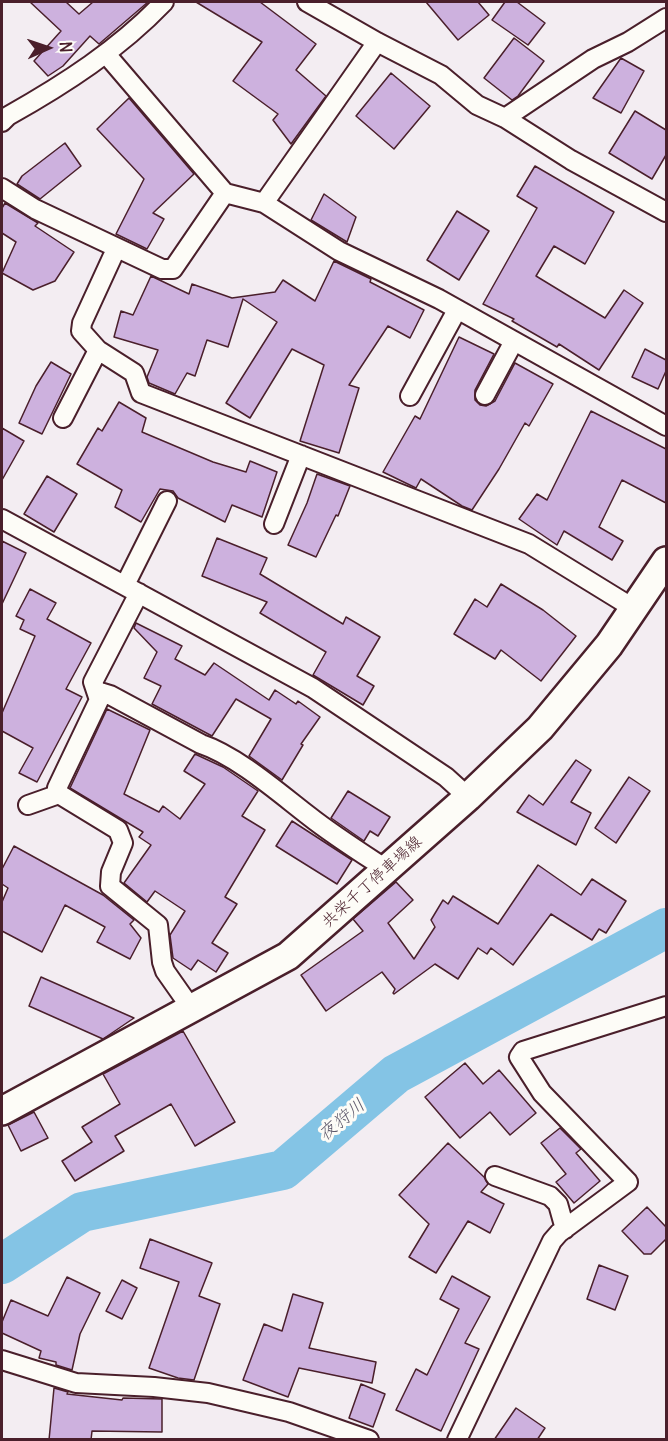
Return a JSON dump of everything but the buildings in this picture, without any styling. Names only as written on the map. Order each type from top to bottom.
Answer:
[{"type":"main road","name":"共栄千丁停車場線","points":[[2,1111],[288,956],[468,797],[540,728],[609,645],[666,561]]},
{"type":"street","points":[[4,117],[54,90],[106,54],[146,21],[164,2]]},
{"type":"street","points":[[307,2],[441,75],[477,105],[505,118],[571,160],[666,212]]},
{"type":"street","points":[[505,118],[593,59],[628,42],[666,18]]},
{"type":"street","points":[[264,203],[377,42]]},
{"type":"street","points":[[106,54],[225,193],[264,203],[339,251],[457,310],[666,426]]},
{"type":"street","points":[[2,188],[35,209],[162,269],[172,269],[225,193]]},
{"type":"street","points":[[116,249],[82,323],[81,331],[98,350],[134,373],[141,393],[529,544],[633,608]]},
{"type":"street","points":[[410,396],[457,310]]},
{"type":"street","points":[[485,395],[514,341]]},
{"type":"street","points":[[63,418],[98,350]]},
{"type":"street","points":[[274,524],[301,455]]},
{"type":"street","points":[[167,501],[93,682],[99,700],[57,788],[59,794],[118,830],[123,843],[111,872],[110,886],[158,925],[165,971],[191,1008]]},
{"type":"street","points":[[2,519],[313,688],[446,777],[468,797]]},
{"type":"street","points":[[97,691],[110,695],[201,744],[217,750],[386,869]]},
{"type":"street","points":[[28,805],[59,794]]},
{"type":"street","points":[[457,1440],[552,1241],[628,1182],[542,1093],[519,1057],[523,1052],[666,1006]]},
{"type":"street","points":[[495,1176],[550,1196],[558,1204],[565,1229]]},
{"type":"street","points":[[2,1360],[76,1383],[154,1387],[208,1393],[289,1412],[369,1440]]},
{"type":"waterway","name":"夜狩川","points":[[2,1264],[82,1212],[283,1170],[396,1074],[666,928]]}]
